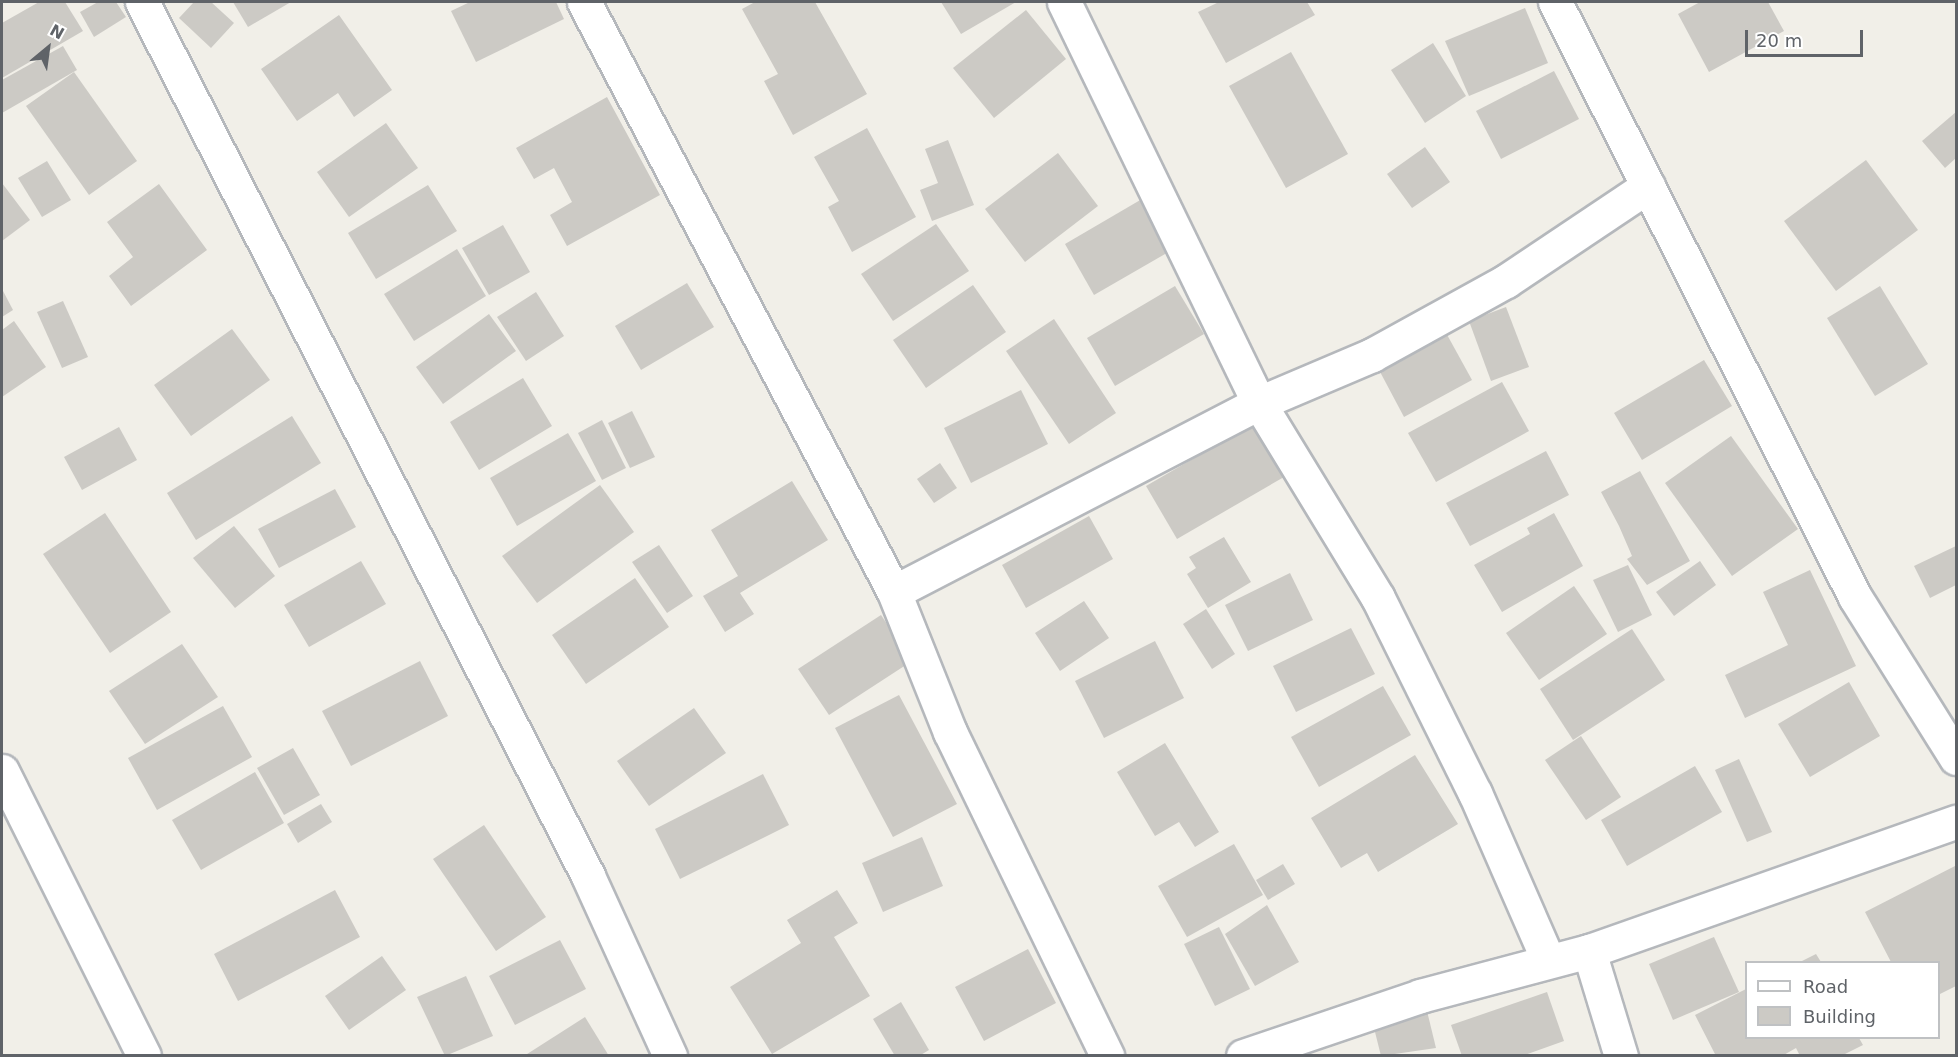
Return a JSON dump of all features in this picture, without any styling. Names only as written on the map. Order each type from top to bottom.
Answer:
[{"type":"street","points":[[142,2],[588,876],[670,1056]]},
{"type":"street","points":[[584,2],[894,592],[955,742],[1107,1056]]},
{"type":"street","points":[[1064,2],[1258,403],[1378,598],[1475,794],[1548,960]]},
{"type":"street","points":[[1555,2],[1855,597],[1956,758]]},
{"type":"street","points":[[894,592],[1258,403],[1372,355],[1506,281],[1648,186]]},
{"type":"street","points":[[2,771],[144,1056]]},
{"type":"street","points":[[1243,1056],[1548,960],[1589,951],[1956,822]]},
{"type":"street","points":[[1589,951],[1621,1056]]},
{"type":"building","points":[[39,2],[65,2],[83,31],[2,78],[2,23]]},
{"type":"building","points":[[98,2],[116,2],[126,17],[94,37],[80,12]]},
{"type":"building","points":[[194,2],[211,2],[234,23],[211,48],[179,18]]},
{"type":"building","points":[[233,2],[291,2],[248,27]]},
{"type":"building","points":[[470,2],[556,2],[564,19],[476,62],[451,11]]},
{"type":"building","points":[[755,2],[815,2],[867,94],[793,135],[764,81],[778,74],[742,9]]},
{"type":"building","points":[[941,2],[1016,2],[961,34]]},
{"type":"building","points":[[1219,2],[1307,2],[1315,15],[1226,63],[1198,12]]},
{"type":"building","points":[[1700,2],[1768,2],[1784,31],[1709,72],[1678,14]]},
{"type":"building","points":[[1525,8],[1548,63],[1469,96],[1445,41]]},
{"type":"building","points":[[1026,10],[1066,59],[994,118],[953,68]]},
{"type":"building","points":[[339,15],[392,90],[354,117],[338,93],[297,121],[261,69]]},
{"type":"building","points":[[1433,43],[1466,96],[1425,123],[1391,70]]},
{"type":"building","points":[[63,46],[77,70],[2,113],[2,80]]},
{"type":"building","points":[[1291,52],[1348,154],[1286,188],[1229,86]]},
{"type":"building","points":[[1554,71],[1579,119],[1501,159],[1476,111]]},
{"type":"building","points":[[74,72],[137,161],[89,195],[26,106]]},
{"type":"building","points":[[607,97],[660,195],[567,246],[550,215],[572,202],[554,168],[534,179],[516,148]]},
{"type":"building","points":[[1956,112],[1956,158],[1945,168],[1922,141]]},
{"type":"building","points":[[386,123],[418,168],[349,217],[317,172]]},
{"type":"building","points":[[867,128],[916,217],[852,252],[828,207],[839,201],[814,157]]},
{"type":"building","points":[[948,140],[974,205],[932,221],[920,190],[938,183],[925,149]]},
{"type":"building","points":[[1425,147],[1450,182],[1412,208],[1387,174]]},
{"type":"building","points":[[1058,153],[1098,206],[1025,262],[985,209]]},
{"type":"building","points":[[1866,160],[1918,230],[1836,291],[1784,221]]},
{"type":"building","points":[[47,161],[71,200],[42,217],[18,178]]},
{"type":"building","points":[[2,183],[30,220],[2,241]]},
{"type":"building","points":[[159,184],[207,250],[131,306],[109,276],[133,257],[107,222]]},
{"type":"building","points":[[428,185],[457,231],[376,279],[348,233]]},
{"type":"building","points":[[1142,199],[1172,250],[1094,295],[1065,244]]},
{"type":"building","points":[[936,224],[969,271],[893,321],[861,274]]},
{"type":"building","points":[[503,225],[530,272],[489,295],[462,248]]},
{"type":"building","points":[[457,249],[486,296],[414,341],[384,294]]},
{"type":"building","points":[[687,283],[714,327],[641,370],[615,326]]},
{"type":"building","points":[[973,285],[1006,332],[926,388],[893,340]]},
{"type":"building","points":[[1175,286],[1204,334],[1115,386],[1087,338]]},
{"type":"building","points":[[1880,286],[1928,364],[1875,396],[1827,318]]},
{"type":"building","points":[[2,289],[13,310],[2,317]]},
{"type":"building","points":[[536,292],[564,336],[526,361],[497,317]]},
{"type":"building","points":[[63,301],[88,357],[62,368],[37,312]]},
{"type":"building","points":[[1506,307],[1529,367],[1491,381],[1469,321]]},
{"type":"building","points":[[489,314],[516,351],[443,404],[416,367]]},
{"type":"building","points":[[1054,319],[1116,413],[1069,444],[1006,351]]},
{"type":"building","points":[[14,321],[46,367],[2,397],[2,330]]},
{"type":"building","points":[[232,329],[270,380],[191,436],[154,385]]},
{"type":"building","points":[[1445,331],[1472,380],[1404,417],[1378,368]]},
{"type":"building","points":[[1704,360],[1732,406],[1642,460],[1614,413]]},
{"type":"building","points":[[523,378],[552,426],[479,470],[450,422]]},
{"type":"building","points":[[1502,382],[1529,431],[1436,482],[1408,433]]},
{"type":"building","points":[[1021,390],[1048,444],[971,483],[944,428]]},
{"type":"building","points":[[632,411],[655,457],[630,468],[608,423]]},
{"type":"building","points":[[292,416],[321,463],[196,540],[167,493]]},
{"type":"building","points":[[602,420],[626,468],[602,480],[578,433]]},
{"type":"building","points":[[1253,424],[1284,477],[1177,539],[1146,486]]},
{"type":"building","points":[[119,427],[137,460],[82,490],[64,457]]},
{"type":"building","points":[[568,433],[596,481],[517,526],[490,478]]},
{"type":"building","points":[[1731,436],[1798,529],[1732,576],[1665,483]]},
{"type":"building","points":[[1546,451],[1569,495],[1470,546],[1446,503]]},
{"type":"building","points":[[940,463],[957,488],[934,503],[917,479]]},
{"type":"building","points":[[1640,471],[1690,561],[1647,585],[1627,559],[1632,556],[1601,492]]},
{"type":"building","points":[[792,481],[828,540],[740,593],[754,614],[725,632],[703,596],[738,576],[711,530]]},
{"type":"building","points":[[600,485],[634,532],[537,603],[502,556]]},
{"type":"building","points":[[335,489],[356,527],[279,568],[258,529]]},
{"type":"building","points":[[105,513],[171,612],[110,653],[43,554]]},
{"type":"building","points":[[1554,513],[1583,566],[1502,612],[1474,565],[1530,534],[1527,528]]},
{"type":"building","points":[[1089,516],[1113,559],[1026,608],[1002,565]]},
{"type":"building","points":[[234,526],[275,576],[235,608],[193,558]]},
{"type":"building","points":[[1224,537],[1251,582],[1208,608],[1187,574],[1196,568],[1189,557]]},
{"type":"building","points":[[659,545],[693,596],[667,613],[632,562]]},
{"type":"building","points":[[1956,546],[1956,585],[1930,598],[1914,566]]},
{"type":"building","points":[[361,561],[386,604],[309,647],[284,605]]},
{"type":"building","points":[[1700,561],[1716,585],[1674,616],[1656,592]]},
{"type":"building","points":[[1628,565],[1652,615],[1618,632],[1593,580]]},
{"type":"building","points":[[1810,570],[1856,666],[1745,718],[1725,675],[1788,645],[1763,592]]},
{"type":"building","points":[[1290,573],[1313,620],[1248,651],[1225,605]]},
{"type":"building","points":[[635,578],[669,627],[586,684],[552,635]]},
{"type":"building","points":[[1574,586],[1607,634],[1539,680],[1506,633]]},
{"type":"building","points":[[1084,601],[1109,638],[1060,671],[1035,633]]},
{"type":"building","points":[[1206,609],[1235,654],[1212,669],[1183,624]]},
{"type":"building","points":[[881,615],[912,661],[829,715],[798,669]]},
{"type":"building","points":[[1351,628],[1375,674],[1296,712],[1273,666]]},
{"type":"building","points":[[1632,629],[1665,680],[1573,740],[1540,689]]},
{"type":"building","points":[[1155,641],[1184,698],[1104,738],[1075,681]]},
{"type":"building","points":[[182,644],[218,697],[145,744],[109,691]]},
{"type":"building","points":[[420,661],[448,716],[351,766],[322,711]]},
{"type":"building","points":[[1849,682],[1880,736],[1810,777],[1778,724]]},
{"type":"building","points":[[1383,686],[1411,735],[1319,787],[1291,737]]},
{"type":"building","points":[[899,695],[957,804],[893,837],[835,728]]},
{"type":"building","points":[[223,706],[252,757],[157,810],[128,758]]},
{"type":"building","points":[[694,708],[726,753],[649,806],[617,761]]},
{"type":"building","points":[[1581,736],[1621,797],[1586,820],[1545,760]]},
{"type":"building","points":[[1165,743],[1219,832],[1195,847],[1179,822],[1155,836],[1117,772]]},
{"type":"building","points":[[293,748],[320,795],[284,815],[257,768]]},
{"type":"building","points":[[1415,755],[1458,824],[1378,872],[1367,853],[1341,868],[1311,818]]},
{"type":"building","points":[[1739,759],[1772,832],[1747,842],[1715,770]]},
{"type":"building","points":[[1695,766],[1722,812],[1627,866],[1601,820]]},
{"type":"building","points":[[255,772],[284,823],[201,870],[172,820]]},
{"type":"building","points":[[763,774],[789,825],[680,879],[655,829]]},
{"type":"building","points":[[321,804],[332,822],[298,843],[287,824]]},
{"type":"building","points":[[484,825],[546,917],[496,951],[433,859]]},
{"type":"building","points":[[922,837],[943,886],[883,912],[862,863]]},
{"type":"building","points":[[1234,844],[1263,895],[1187,937],[1158,886]]},
{"type":"building","points":[[1283,864],[1295,884],[1268,900],[1256,880]]},
{"type":"building","points":[[1955,866],[1956,986],[1940,994],[1940,961],[1890,961],[1865,912]]},
{"type":"building","points":[[335,890],[360,937],[238,1001],[214,954]]},
{"type":"building","points":[[837,890],[858,923],[834,937],[870,996],[772,1054],[730,987],[801,943],[787,920]]},
{"type":"building","points":[[1267,905],[1299,962],[1255,986],[1225,934]]},
{"type":"building","points":[[1219,927],[1250,989],[1215,1006],[1184,944]]},
{"type":"building","points":[[1714,937],[1739,992],[1673,1020],[1649,964]]},
{"type":"building","points":[[560,940],[586,989],[515,1025],[489,976]]},
{"type":"building","points":[[1028,949],[1056,1003],[984,1041],[955,987]]},
{"type":"building","points":[[1816,954],[1820,961],[1802,961]]},
{"type":"building","points":[[382,956],[406,990],[349,1030],[325,996]]},
{"type":"building","points":[[466,976],[493,1036],[445,1056],[417,997]]},
{"type":"building","points":[[1745,990],[1745,1039],[1860,1039],[1863,1045],[1841,1056],[1800,1056],[1796,1048],[1782,1056],[1716,1056],[1695,1015]]},
{"type":"building","points":[[1547,992],[1564,1041],[1522,1056],[1462,1056],[1451,1025]]},
{"type":"building","points":[[901,1002],[929,1050],[919,1056],[895,1056],[873,1019]]},
{"type":"building","points":[[1427,1011],[1436,1048],[1381,1056],[1373,1024]]},
{"type":"building","points":[[585,1017],[609,1056],[524,1056]]}]
